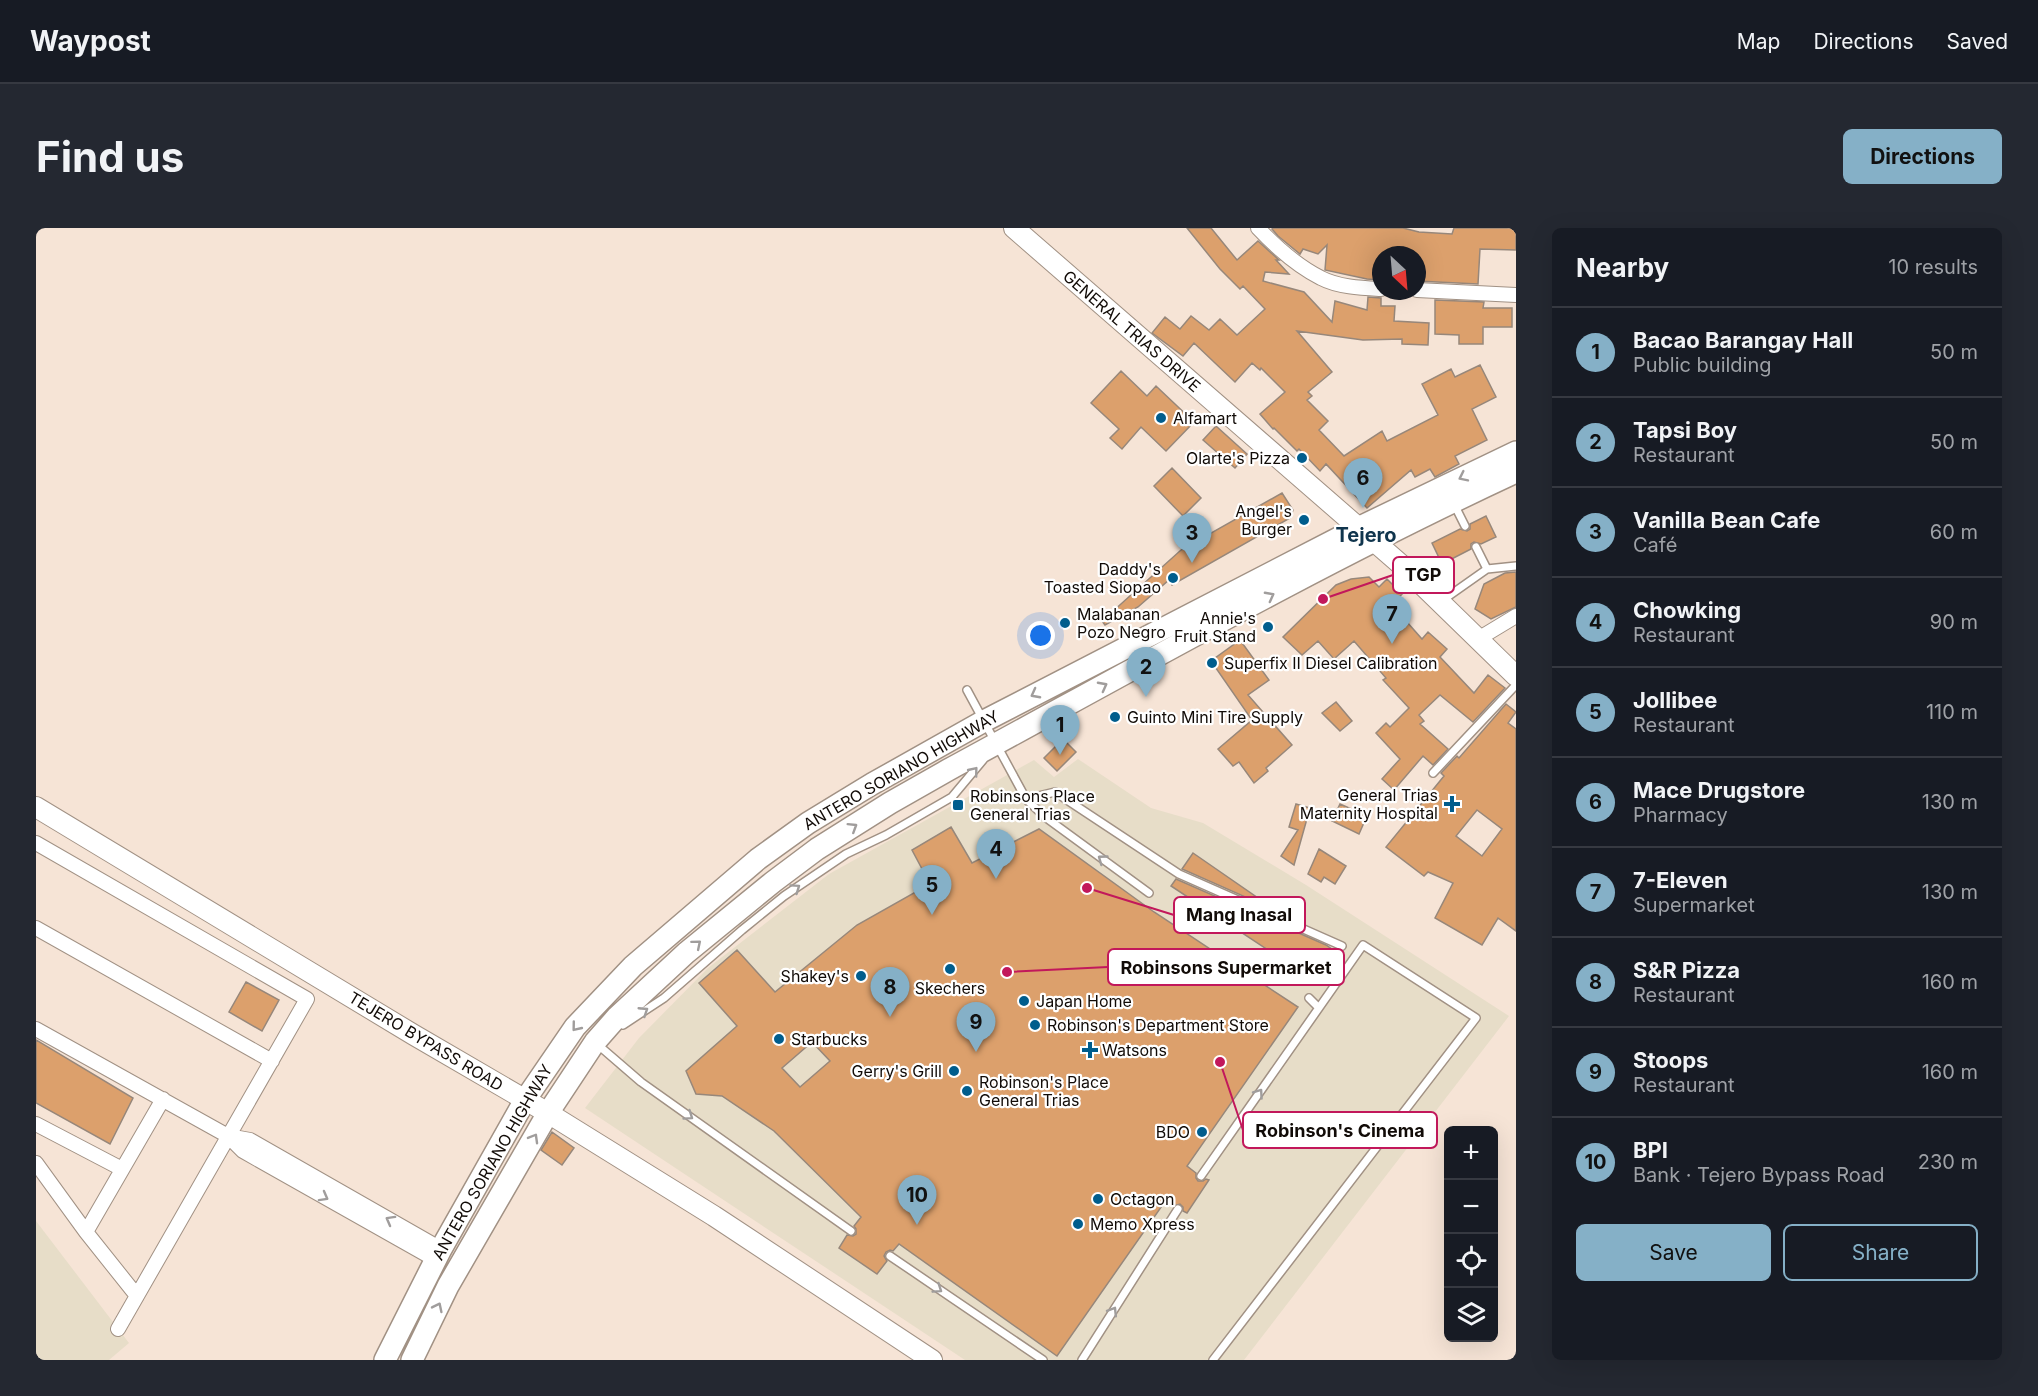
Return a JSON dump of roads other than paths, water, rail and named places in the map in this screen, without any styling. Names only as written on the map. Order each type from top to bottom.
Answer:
[{"type":"main road","name":"ANTERO SORIANO HIGHWAY","points":[[412,1360],[448,1286],[548,1113],[595,1042],[649,986],[732,914],[817,849],[890,803],[1365,534],[1516,452]]},
{"type":"main road","name":"ANTERO SORIANO HIGHWAY","points":[[386,1360],[438,1254],[525,1100],[575,1027],[672,931],[758,859],[808,823],[984,721],[1365,534],[1453,501],[1516,472]]},
{"type":"street","name":"GENERAL TRIAS DRIVE","points":[[1014,228],[1365,534],[1441,602],[1516,676]]},
{"type":"street","points":[[1258,228],[1278,249],[1322,279],[1358,288],[1372,289]]},
{"type":"street","points":[[1426,290],[1516,295]]},
{"type":"street","points":[[1478,639],[1516,616]]},
{"type":"street","name":"TEJERO BYPASS ROAD","points":[[36,807],[548,1113],[714,1216],[932,1360]]},
{"type":"street","points":[[38,850],[307,999],[118,1329]]},
{"type":"street","points":[[36,928],[272,1060]]},
{"type":"street","points":[[36,1029],[228,1136],[243,1151],[277,1163],[438,1254]]},
{"type":"street","points":[[86,1232],[163,1100]]},
{"type":"street","points":[[36,1124],[122,1169]]},
{"type":"street","points":[[36,1163],[86,1232],[138,1296]]},
{"type":"lane","points":[[1453,501],[1465,526]]},
{"type":"lane","points":[[1476,547],[1487,569]]},
{"type":"lane","points":[[1441,602],[1487,569],[1516,566]]},
{"type":"lane","points":[[1433,772],[1516,685]]},
{"type":"lane","points":[[967,690],[1026,798],[1045,817],[1149,893]]},
{"type":"lane","points":[[1026,798],[1055,792],[1179,874],[1342,946]]},
{"type":"lane","points":[[1201,1176],[1363,945],[1476,1018],[1213,1360]]},
{"type":"lane","points":[[1309,998],[1318,1007]]},
{"type":"lane","points":[[595,1042],[641,1082],[851,1230]]},
{"type":"lane","points":[[1082,1360],[1178,1209]]},
{"type":"lane","points":[[890,1256],[1043,1360]]},
{"type":"place","name":"Alfamart","points":[[1161,418]]},
{"type":"place","name":"Olarte's Pizza","points":[[1302,458]]},
{"type":"place","name":"Mace Drugstore","points":[[1363,508]]},
{"type":"place","name":"Angel's Burger","points":[[1304,520]]},
{"type":"place","name":"Vanilla Bean Cafe","points":[[1192,563]]},
{"type":"place","name":"Daddy's Toasted Siopao","points":[[1173,578]]},
{"type":"place","name":"TGP","points":[[1323,599]]},
{"type":"place","name":"Malabanan Pozo Negro","points":[[1065,623]]},
{"type":"place","name":"Annie's Fruit Stand","points":[[1268,627]]},
{"type":"place","name":"7-Eleven","points":[[1392,644]]},
{"type":"place","name":"Superfix II Diesel Calibration","points":[[1212,663]]},
{"type":"place","name":"Tapsi Boy","points":[[1146,697]]},
{"type":"place","name":"Guinto Mini Tire Supply","points":[[1115,717]]},
{"type":"place","name":"Bacao Barangay Hall","points":[[1060,755]]},
{"type":"place","name":"General Trias Maternity Hospital","points":[[1452,804]]},
{"type":"place","name":"Robinsons Place General Trias","points":[[958,805]]},
{"type":"place","name":"Chowking","points":[[996,879]]},
{"type":"place","name":"Mang Inasal","points":[[1087,888]]},
{"type":"place","name":"Jollibee","points":[[932,915]]},
{"type":"place","name":"Skechers","points":[[950,969]]},
{"type":"place","name":"Robinsons Supermarket","points":[[1007,972]]},
{"type":"place","name":"Shakey's","points":[[861,976]]},
{"type":"place","name":"Japan Home","points":[[1024,1001]]},
{"type":"place","name":"S&R Pizza","points":[[890,1017]]},
{"type":"place","name":"Robinson's Department Store","points":[[1035,1025]]},
{"type":"place","name":"Starbucks","points":[[779,1039]]},
{"type":"place","name":"Watsons","points":[[1090,1050]]},
{"type":"place","name":"Stoops","points":[[976,1052]]},
{"type":"place","name":"Robinson's Cinema","points":[[1220,1062]]},
{"type":"place","name":"Gerry's Grill","points":[[954,1071]]},
{"type":"place","name":"Robinson's Place General Trias","points":[[967,1091]]},
{"type":"place","name":"BDO","points":[[1202,1132]]},
{"type":"place","name":"Octagon","points":[[1098,1199]]},
{"type":"place","name":"Memo Xpress","points":[[1078,1224]]},
{"type":"place","name":"BPI","points":[[917,1225]]},
{"type":"district","name":"Tejero","points":[[1366,535]]}]
